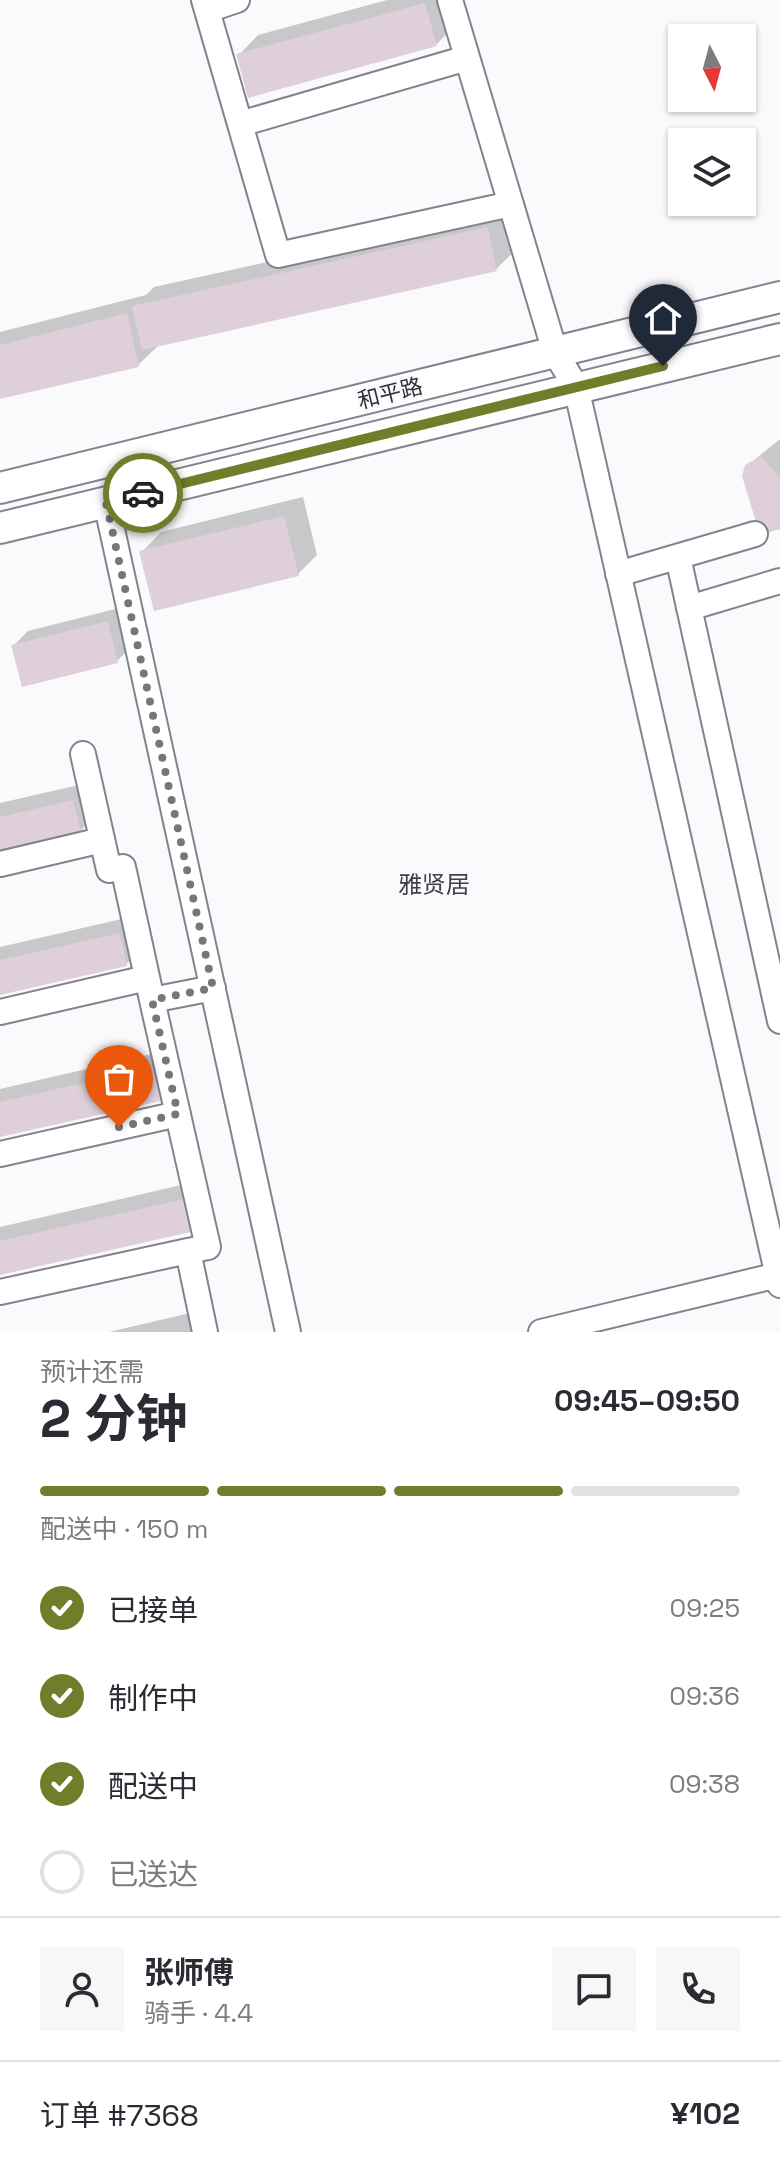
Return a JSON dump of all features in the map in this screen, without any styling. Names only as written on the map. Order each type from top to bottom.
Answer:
[{"type":"street","points":[[237,0],[205,5],[278,255],[511,204]]},
{"type":"street","points":[[450,0],[555,352],[576,387],[779,1280],[541,1332]]},
{"type":"street","points":[[240,124],[467,58]]},
{"type":"street","name":"和平路","points":[[0,488],[780,297]]},
{"type":"street","name":"和平路","points":[[0,528],[780,339]]},
{"type":"street","points":[[106,502],[288,1332]]},
{"type":"street","points":[[618,574],[755,534]]},
{"type":"street","points":[[678,557],[780,1021]]},
{"type":"street","points":[[689,608],[780,581]]},
{"type":"street","points":[[0,1292],[208,1247],[123,867],[109,870],[83,754]]},
{"type":"street","points":[[0,864],[102,840]]},
{"type":"street","points":[[0,1012],[149,989],[213,988]]},
{"type":"street","points":[[0,1154],[178,1114]]},
{"type":"street","points":[[188,1251],[205,1332]]},
{"type":"building","points":[[425,3],[437,46],[248,98],[236,54]]},
{"type":"building","points":[[488,227],[497,271],[142,350],[132,306]]},
{"type":"building","points":[[127,313],[139,367],[0,399],[0,345]]},
{"type":"building","points":[[761,456],[780,478],[780,529],[760,535],[742,476],[745,465]]},
{"type":"building","points":[[284,516],[299,576],[154,611],[139,551]]},
{"type":"building","points":[[108,621],[118,663],[22,687],[11,645]]},
{"type":"building","points":[[73,800],[81,833],[0,852],[0,817]]},
{"type":"building","points":[[120,933],[127,966],[0,995],[0,960]]},
{"type":"building","points":[[153,1067],[161,1101],[0,1137],[0,1102]]},
{"type":"building","points":[[184,1199],[191,1232],[0,1275],[0,1241]]},
{"type":"way so far","points":[[119,1127],[178,1114],[152,1000],[213,988],[106,502],[143,493]]},
{"type":"district","name":"雅贤居","points":[[434,885]]},
{"type":"route","points":[[143,493],[663,366]]}]
